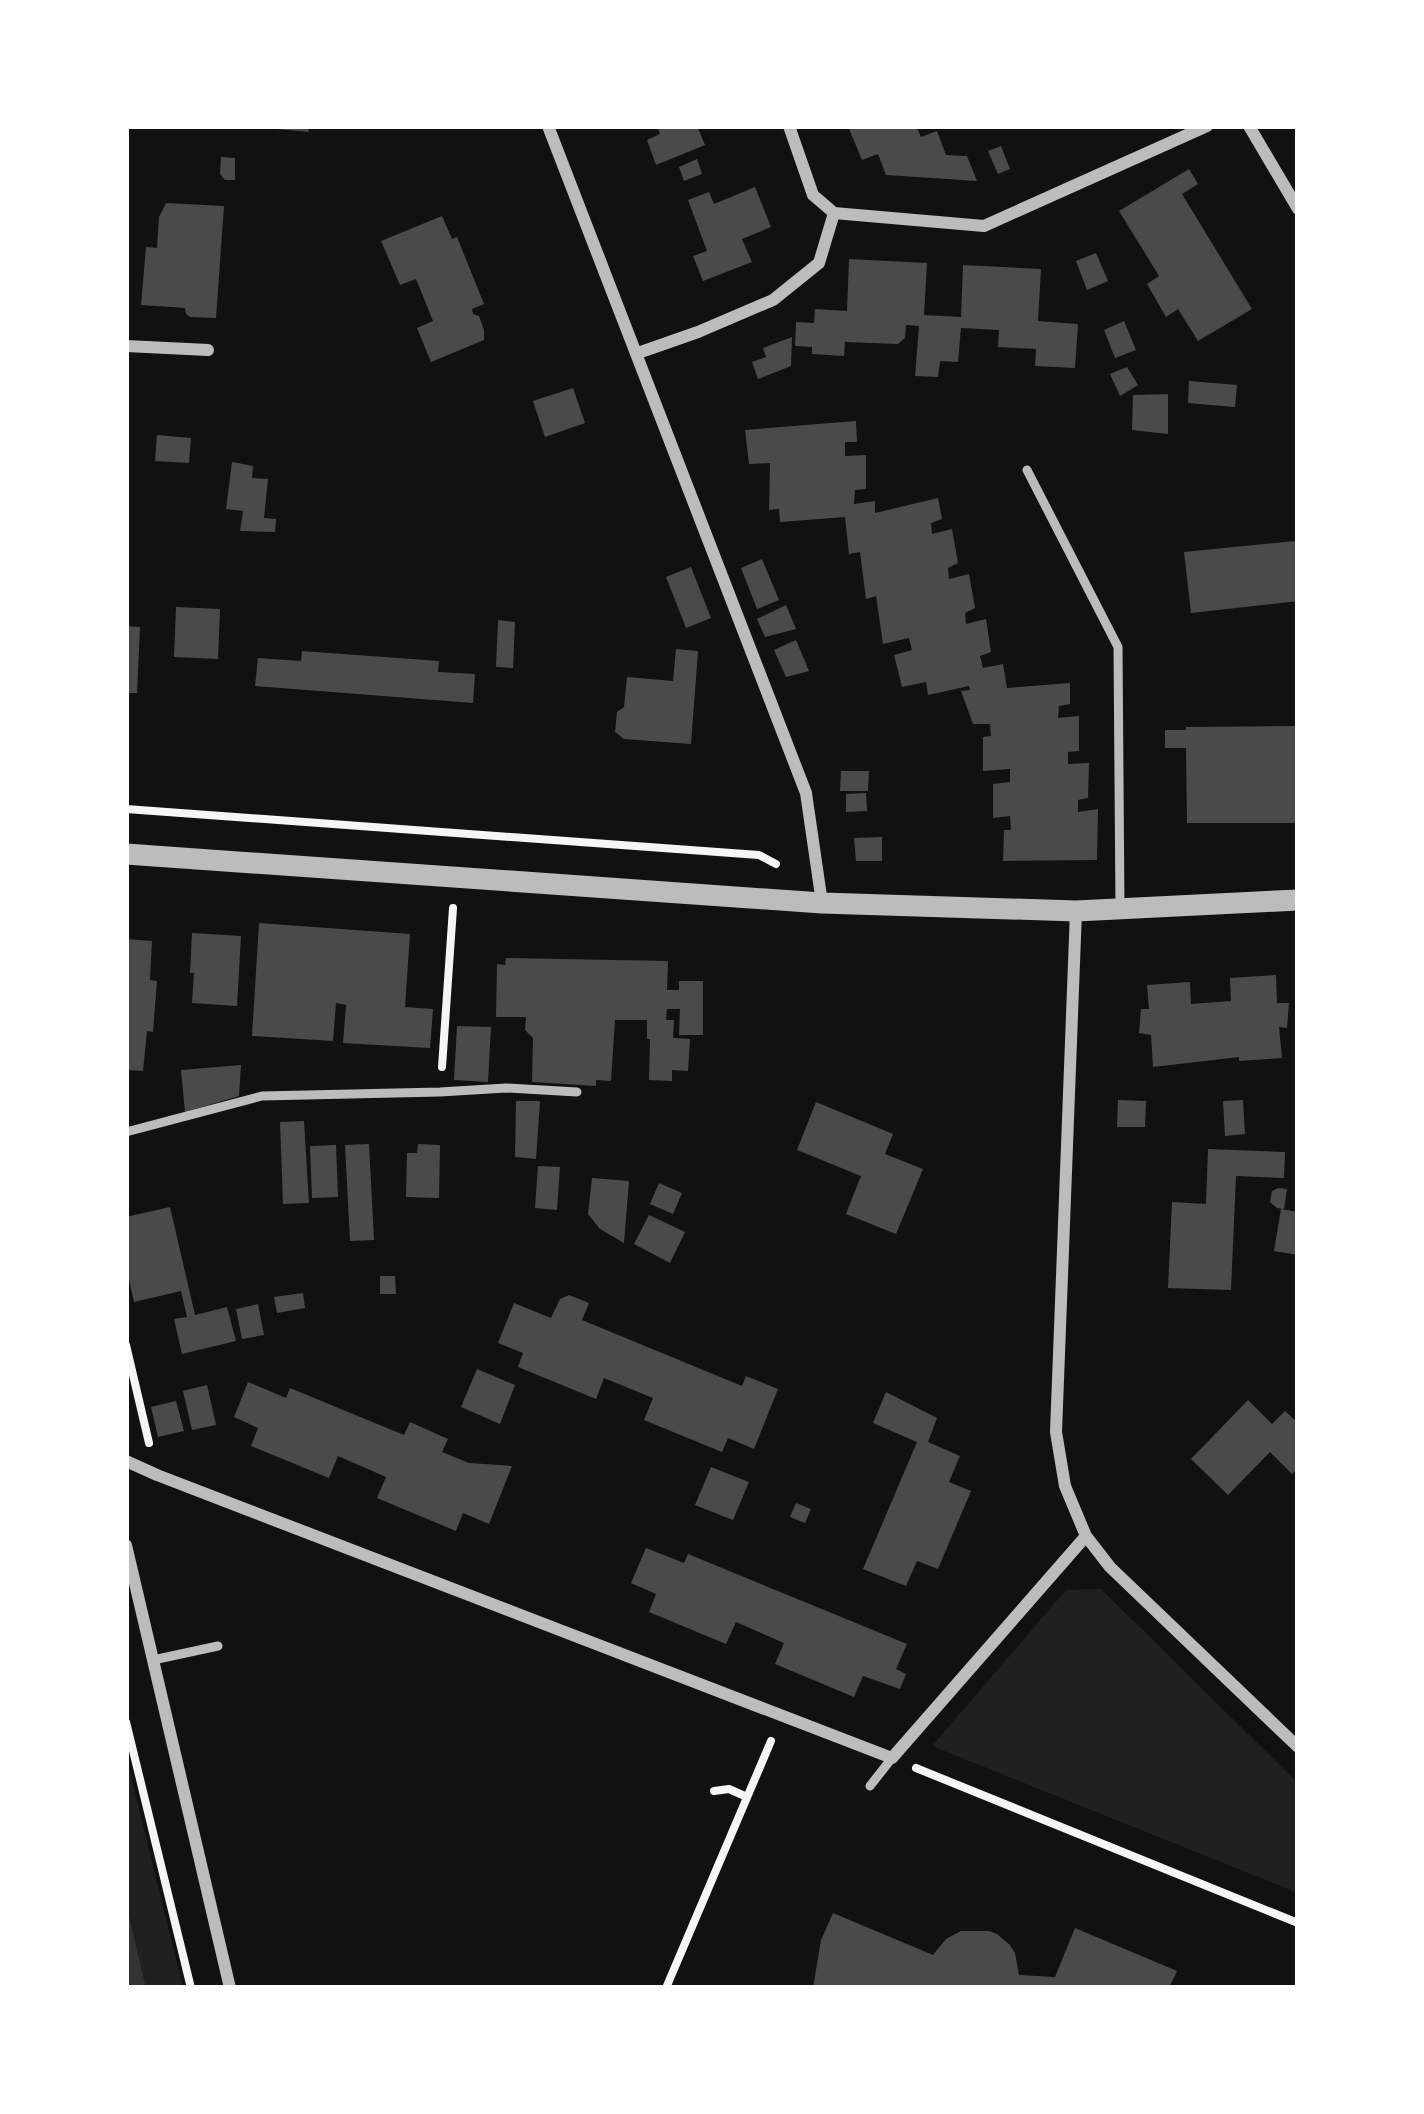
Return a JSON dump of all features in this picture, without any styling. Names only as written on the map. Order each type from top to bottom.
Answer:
[{"type":"street","points":[[548,126],[806,794],[822,903]]},
{"type":"street","points":[[789,126],[813,195],[834,213],[984,226],[1207,126]]},
{"type":"street","points":[[1249,126],[1298,209]]},
{"type":"street","points":[[638,353],[773,300],[819,262],[834,213]]},
{"type":"street","points":[[126,346],[208,350]]},
{"type":"street","points":[[126,854],[822,903],[1120,910],[1298,900]]},
{"type":"street","points":[[1076,910],[1056,1432],[1065,1486],[1086,1536],[1110,1567],[1298,1747]]},
{"type":"street","points":[[126,1461],[892,1758],[1086,1536]]},
{"type":"street","points":[[126,1545],[230,1988]]},
{"type":"lane","points":[[1027,470],[1118,646],[1120,910]]},
{"type":"lane","points":[[126,1132],[262,1096],[506,1088],[577,1092]]},
{"type":"lane","points":[[153,1660],[218,1646]]},
{"type":"lane","points":[[870,1786],[892,1758]]},
{"type":"path","points":[[126,809],[759,855],[801,877],[822,903]]},
{"type":"path","points":[[440,1092],[455,879]]},
{"type":"path","points":[[126,1345],[157,1475]]},
{"type":"path","points":[[666,1988],[782,1716]]},
{"type":"path","points":[[126,1722],[191,1988]]},
{"type":"path","points":[[892,1758],[1298,1923]]},
{"type":"path","points":[[714,1791],[729,1789],[747,1797]]},
{"type":"shaded area","points":[[1101,1589],[1298,1783],[1298,1893],[932,1746],[1066,1590]]},
{"type":"shaded area","points":[[126,1756],[183,1988],[146,1988],[126,1903]]},
{"type":"shaded area","points":[[126,1903],[146,1988],[126,1988]]},
{"type":"building","points":[[307,126],[309,132],[276,129]]},
{"type":"building","points":[[657,126],[697,126],[705,145],[656,165],[647,140],[660,134]]},
{"type":"building","points":[[848,126],[916,126],[921,137],[937,131],[946,155],[967,156],[977,181],[886,175],[878,154],[862,160]]},
{"type":"building","points":[[1001,146],[1010,169],[998,174],[988,151]]},
{"type":"building","points":[[221,157],[235,158],[235,180],[225,180],[220,174]]},
{"type":"building","points":[[697,159],[702,174],[684,181],[679,167]]},
{"type":"building","points":[[1189,169],[1198,184],[1182,194],[1252,309],[1198,341],[1178,309],[1166,317],[1147,284],[1159,276],[1119,211]]},
{"type":"building","points":[[755,187],[771,227],[742,239],[752,262],[703,281],[693,256],[707,251],[688,200],[709,192],[714,204]]},
{"type":"building","points":[[166,203],[224,206],[216,318],[190,317],[185,308],[141,305],[146,247],[157,248],[159,217]]},
{"type":"building","points":[[442,216],[452,239],[457,237],[484,304],[472,309],[479,316],[484,340],[431,362],[417,328],[433,321],[416,279],[400,285],[381,241]]},
{"type":"building","points":[[1096,253],[1108,281],[1087,290],[1076,261]]},
{"type":"building","points":[[849,259],[927,263],[924,315],[961,317],[963,265],[1041,269],[1038,321],[1078,324],[1075,368],[1035,366],[1036,349],[998,347],[999,330],[961,328],[958,362],[940,361],[938,377],[915,376],[919,326],[906,325],[905,338],[898,344],[845,342],[844,356],[812,354],[812,347],[795,346],[796,322],[814,323],[815,309],[847,311]]},
{"type":"building","points":[[1124,321],[1136,350],[1115,358],[1104,330]]},
{"type":"building","points":[[792,337],[791,366],[758,379],[752,362],[766,357],[763,348]]},
{"type":"building","points":[[1127,367],[1138,385],[1120,396],[1110,374]]},
{"type":"building","points":[[1189,381],[1237,385],[1235,407],[1188,403]]},
{"type":"building","points":[[573,388],[585,423],[545,437],[533,401]]},
{"type":"building","points":[[1168,394],[1168,434],[1132,430],[1133,395]]},
{"type":"building","points":[[856,421],[857,442],[845,442],[845,456],[866,455],[866,489],[855,490],[854,504],[875,501],[875,513],[938,498],[942,519],[931,523],[932,534],[952,529],[958,563],[948,568],[949,579],[969,574],[975,608],[965,613],[966,624],[986,619],[991,652],[980,656],[983,668],[1003,664],[1007,688],[1070,683],[1070,704],[1059,706],[1058,718],[1079,716],[1079,751],[1068,752],[1068,764],[1089,763],[1088,798],[1078,800],[1078,812],[1098,809],[1097,860],[1003,861],[1004,830],[1011,830],[1010,816],[993,818],[993,784],[1010,782],[1010,769],[983,771],[983,737],[991,736],[990,724],[973,724],[961,691],[970,690],[969,686],[928,695],[926,682],[902,687],[894,655],[912,650],[909,638],[883,644],[876,596],[866,599],[860,552],[849,554],[845,517],[780,522],[779,509],[769,510],[770,463],[749,464],[745,430]]},
{"type":"building","points":[[157,435],[191,438],[189,463],[155,461]]},
{"type":"building","points":[[232,462],[253,466],[252,478],[268,479],[264,518],[276,519],[275,532],[240,531],[243,511],[226,509]]},
{"type":"building","points":[[1295,541],[1298,601],[1191,613],[1184,552]]},
{"type":"building","points":[[762,559],[779,600],[757,609],[741,568]]},
{"type":"building","points":[[691,567],[711,618],[686,628],[666,577]]},
{"type":"building","points":[[786,605],[796,629],[765,637],[757,619]]},
{"type":"building","points":[[176,607],[220,609],[218,659],[174,657]]},
{"type":"building","points":[[498,620],[515,622],[513,668],[496,667]]},
{"type":"building","points":[[126,626],[140,627],[137,693],[126,693]]},
{"type":"building","points":[[796,640],[809,671],[786,677],[774,650]]},
{"type":"building","points":[[676,649],[698,651],[691,744],[624,739],[615,732],[627,677],[673,681]]},
{"type":"building","points":[[302,651],[439,661],[438,672],[475,674],[473,703],[255,686],[258,658],[301,661]]},
{"type":"building","points":[[1298,726],[1298,823],[1187,823],[1186,748],[1165,748],[1165,730]]},
{"type":"building","points":[[841,771],[869,771],[868,791],[840,791]]},
{"type":"building","points":[[866,793],[867,811],[846,812],[846,794]]},
{"type":"building","points":[[882,837],[882,861],[856,861],[854,838]]},
{"type":"building","points":[[259,923],[410,934],[405,1007],[433,1009],[430,1048],[343,1043],[346,1005],[336,1003],[333,1041],[252,1036]]},
{"type":"building","points":[[192,933],[241,936],[237,1006],[192,1003]]},
{"type":"building","points":[[126,939],[152,941],[150,980],[157,981],[153,1032],[147,1031],[143,1071],[126,1070]]},
{"type":"building","points":[[506,958],[668,961],[667,990],[679,990],[679,981],[703,981],[703,1035],[679,1035],[680,1009],[667,1009],[666,1020],[674,1020],[673,1038],[690,1039],[688,1071],[672,1070],[672,1081],[649,1080],[647,1020],[615,1020],[611,1081],[596,1080],[596,1086],[532,1082],[533,1038],[525,1030],[526,1017],[496,1017],[497,964],[505,965]]},
{"type":"building","points":[[1276,975],[1277,1003],[1289,1003],[1287,1028],[1279,1027],[1282,1058],[1239,1061],[1239,1057],[1153,1067],[1151,1035],[1139,1033],[1141,1009],[1149,1009],[1147,985],[1190,982],[1191,1004],[1231,1001],[1230,978]]},
{"type":"building","points":[[457,1026],[491,1027],[488,1082],[454,1080]]},
{"type":"building","points":[[241,1065],[239,1096],[185,1112],[181,1070]]},
{"type":"building","points":[[1118,1100],[1146,1101],[1145,1127],[1117,1127]]},
{"type":"building","points":[[1243,1100],[1245,1134],[1225,1136],[1223,1101]]},
{"type":"building","points":[[516,1101],[540,1101],[536,1159],[515,1157]]},
{"type":"building","points":[[816,1102],[893,1134],[885,1154],[923,1169],[896,1234],[846,1214],[861,1176],[797,1150]]},
{"type":"building","points":[[304,1121],[309,1203],[283,1204],[280,1122]]},
{"type":"building","points":[[369,1144],[374,1240],[350,1241],[345,1145]]},
{"type":"building","points":[[418,1144],[440,1145],[439,1198],[406,1197],[407,1153],[417,1153]]},
{"type":"building","points":[[336,1145],[338,1197],[312,1198],[310,1146]]},
{"type":"building","points":[[1208,1149],[1285,1152],[1284,1178],[1236,1176],[1231,1290],[1168,1288],[1172,1202],[1206,1204]]},
{"type":"building","points":[[538,1166],[560,1167],[557,1210],[535,1208]]},
{"type":"building","points":[[592,1178],[629,1181],[624,1243],[600,1229],[588,1214]]},
{"type":"building","points":[[659,1183],[682,1193],[673,1214],[650,1204]]},
{"type":"building","points":[[1287,1189],[1284,1209],[1270,1202],[1272,1191]]},
{"type":"building","points":[[170,1207],[195,1315],[227,1307],[236,1341],[182,1354],[174,1319],[187,1317],[181,1291],[134,1302],[126,1266],[126,1217]]},
{"type":"building","points":[[1281,1209],[1298,1212],[1298,1255],[1274,1251]]},
{"type":"building","points":[[649,1215],[685,1232],[670,1263],[634,1244]]},
{"type":"building","points":[[380,1276],[395,1276],[396,1294],[380,1294]]},
{"type":"building","points":[[303,1293],[305,1308],[277,1313],[274,1297]]},
{"type":"building","points":[[569,1295],[589,1303],[582,1320],[742,1386],[746,1376],[778,1389],[754,1449],[728,1438],[722,1452],[644,1420],[653,1398],[604,1378],[596,1399],[518,1367],[523,1353],[498,1343],[514,1303],[551,1318],[560,1299]]},
{"type":"building","points":[[258,1304],[264,1335],[242,1339],[236,1309]]},
{"type":"building","points":[[477,1369],[515,1385],[500,1424],[461,1407]]},
{"type":"building","points":[[248,1382],[286,1398],[290,1388],[404,1435],[410,1422],[448,1439],[442,1452],[469,1463],[512,1466],[489,1524],[463,1513],[456,1531],[377,1498],[386,1477],[338,1456],[329,1478],[251,1446],[258,1428],[234,1417]]},
{"type":"building","points":[[207,1385],[216,1425],[192,1430],[183,1391]]},
{"type":"building","points":[[886,1392],[937,1418],[928,1442],[960,1456],[949,1482],[971,1491],[938,1569],[917,1561],[906,1586],[863,1569],[917,1442],[873,1423]]},
{"type":"building","points":[[1248,1400],[1272,1424],[1285,1411],[1298,1423],[1298,1468],[1292,1474],[1270,1452],[1228,1495],[1191,1459]]},
{"type":"building","points":[[176,1401],[184,1431],[158,1437],[151,1407]]},
{"type":"building","points":[[711,1467],[749,1482],[733,1520],[695,1505]]},
{"type":"building","points":[[796,1503],[811,1509],[805,1523],[790,1517]]},
{"type":"building","points":[[646,1548],[684,1563],[688,1554],[907,1644],[896,1669],[906,1674],[900,1689],[863,1676],[854,1697],[775,1664],[784,1643],[736,1622],[726,1644],[649,1612],[656,1594],[631,1583]]},
{"type":"building","points":[[833,1913],[933,1955],[946,1939],[961,1931],[989,1931],[1010,1945],[1019,1975],[1055,1977],[1075,1928],[1177,1971],[1169,1988],[813,1988],[821,1940]]}]
